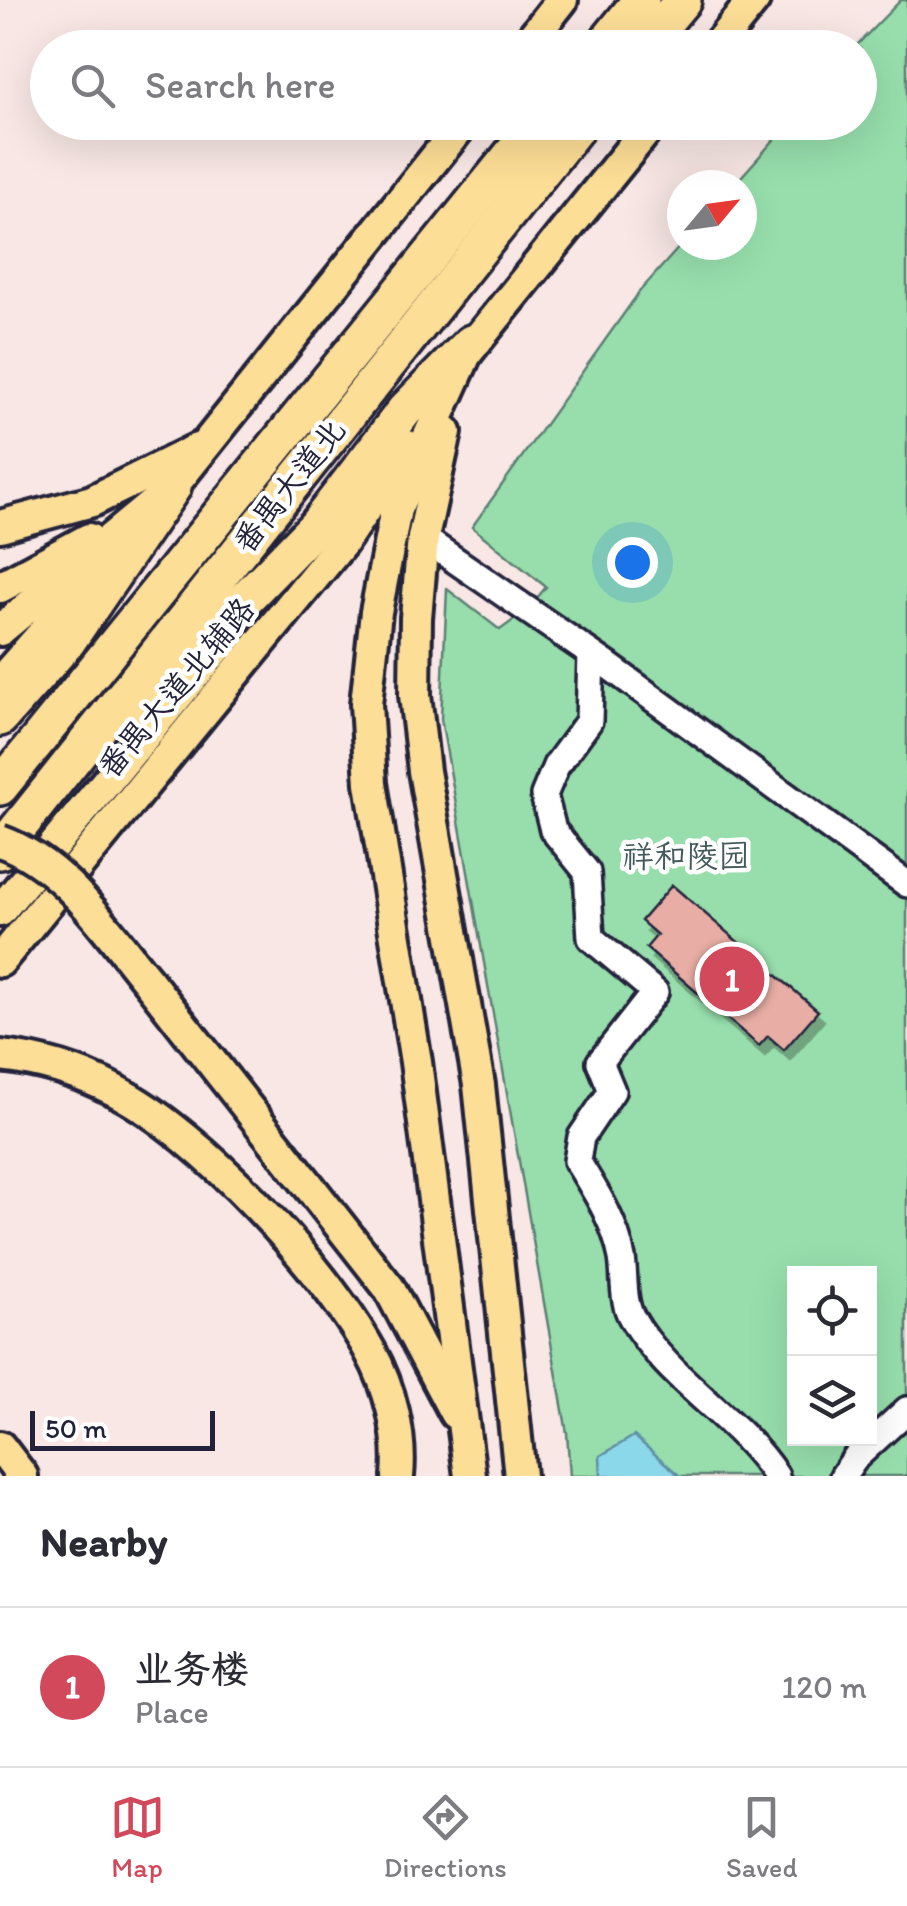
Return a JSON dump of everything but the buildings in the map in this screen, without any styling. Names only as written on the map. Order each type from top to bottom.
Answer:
[{"type":"highway","points":[[617,30],[641,0]]},
{"type":"highway","points":[[658,30],[683,0]]},
{"type":"highway","name":"番禺大道北","points":[[0,786],[523,140]]},
{"type":"highway","name":"番禺大道北","points":[[0,852],[567,140]]},
{"type":"highway","points":[[0,872],[142,705],[294,549],[348,486],[404,410],[471,343]]},
{"type":"highway","points":[[0,718],[68,641],[173,488]]},
{"type":"main road","points":[[538,30],[562,0]]},
{"type":"main road","points":[[730,30],[754,0]]},
{"type":"main road","points":[[0,682],[173,488],[450,140]]},
{"type":"main road","name":"番禺大道北辅路","points":[[0,961],[342,542],[471,343],[638,140]]},
{"type":"main road","points":[[471,343],[443,441],[423,538],[415,696],[424,771],[479,1085],[520,1476]]},
{"type":"main road","points":[[470,1476],[416,1062],[371,784],[366,704],[376,612],[396,510],[471,343]]},
{"type":"main road","points":[[0,526],[92,501],[209,444]]},
{"type":"main road","points":[[0,587],[173,488]]},
{"type":"main road","points":[[0,638],[11,622],[173,488]]},
{"type":"main road","points":[[0,911],[182,692],[294,549]]},
{"type":"main road","points":[[0,840],[23,849],[73,888],[389,1288],[465,1434]]},
{"type":"main road","points":[[0,1056],[50,1065],[117,1091],[175,1132],[250,1202],[315,1271],[371,1353],[393,1408],[398,1476]]},
{"type":"lane","points":[[423,538],[591,654],[907,884]]},
{"type":"lane","points":[[591,654],[589,721],[556,766],[544,795],[553,830],[587,872],[592,938],[654,992],[600,1062],[612,1092],[581,1137],[576,1161],[605,1206],[621,1254],[628,1313],[647,1341],[761,1452],[776,1476]]},
{"type":"lane","points":[[843,1476],[856,1456],[907,1410]]},
{"type":"green space","name":"祥和陵园","points":[[901,0],[907,0],[907,1476],[570,1476],[567,1433],[441,719],[447,589],[500,630],[527,610],[546,587],[472,527],[640,291],[668,260],[757,260],[757,170],[747,170],[774,140],[877,140],[877,30],[872,30]]},
{"type":"water","points":[[634,1436],[680,1476],[601,1476],[600,1456]]},
{"type":"place","name":"业务楼","points":[[732,979]]}]
